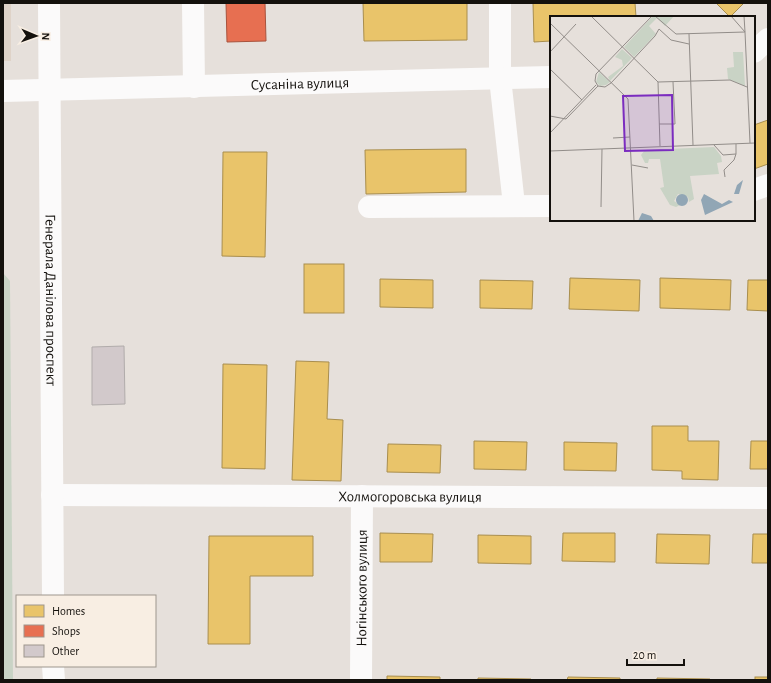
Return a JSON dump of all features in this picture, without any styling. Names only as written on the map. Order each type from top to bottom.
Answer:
[{"type":"street","name":"Генерала Данілова проспект","points":[[49,3],[53,595]]},
{"type":"street","points":[[193,3],[194,86]]},
{"type":"street","points":[[500,3],[500,78],[514,206]]},
{"type":"street","points":[[755,51],[768,39]]},
{"type":"street","name":"Сусаніна вулиця","points":[[3,91],[550,76]]},
{"type":"street","points":[[755,190],[768,185]]},
{"type":"street","points":[[369,207],[550,206]]},
{"type":"street","name":"Холмогоровська вулиця","points":[[52,495],[768,498]]},
{"type":"street","name":"Ногінського вулиця","points":[[361,680],[362,496]]},
{"type":"street","points":[[54,667],[54,680]]},
{"type":"shaded area","points":[[3,3],[11,3],[11,61],[3,61]]},
{"type":"green space","points":[[3,273],[10,281],[13,680],[3,680]]},
{"type":"building: Homes","points":[[363,3],[467,3],[467,40],[364,41]]},
{"type":"building: Homes","points":[[533,3],[635,3],[636,16],[550,16],[550,41],[534,42]]},
{"type":"building: Homes","points":[[716,3],[744,3],[731,16],[729,16]]},
{"type":"building: Homes","points":[[768,120],[768,164],[755,169],[755,125]]},
{"type":"building: Homes","points":[[466,149],[466,192],[366,194],[365,150]]},
{"type":"building: Homes","points":[[223,152],[267,152],[265,257],[222,256]]},
{"type":"building: Homes","points":[[304,264],[344,264],[344,313],[304,313]]},
{"type":"building: Homes","points":[[570,278],[640,280],[639,311],[569,309]]},
{"type":"building: Homes","points":[[660,278],[731,280],[730,310],[660,308]]},
{"type":"building: Homes","points":[[380,279],[433,280],[433,308],[380,307]]},
{"type":"building: Homes","points":[[480,280],[533,281],[532,309],[480,308]]},
{"type":"building: Homes","points":[[748,280],[768,280],[768,311],[747,310]]},
{"type":"building: Homes","points":[[296,361],[329,362],[327,419],[343,420],[341,481],[292,480]]},
{"type":"building: Homes","points":[[223,364],[267,365],[265,469],[222,468]]},
{"type":"building: Homes","points":[[652,426],[688,426],[688,441],[719,441],[718,480],[682,479],[682,471],[652,470]]},
{"type":"building: Homes","points":[[474,441],[527,442],[526,470],[474,469]]},
{"type":"building: Homes","points":[[751,441],[768,441],[768,469],[750,469]]},
{"type":"building: Homes","points":[[564,442],[617,443],[616,471],[564,470]]},
{"type":"building: Homes","points":[[388,444],[441,445],[440,473],[387,472]]},
{"type":"building: Homes","points":[[380,533],[433,534],[432,562],[380,562]]},
{"type":"building: Homes","points":[[563,533],[615,533],[615,562],[562,561]]},
{"type":"building: Homes","points":[[657,534],[710,535],[709,564],[656,563]]},
{"type":"building: Homes","points":[[753,534],[768,534],[768,563],[752,563]]},
{"type":"building: Homes","points":[[478,535],[531,536],[531,564],[478,563]]},
{"type":"building: Homes","points":[[209,536],[313,536],[313,576],[250,576],[250,644],[208,644]]},
{"type":"building: Homes","points":[[387,676],[440,677],[440,680],[387,680]]},
{"type":"building: Homes","points":[[568,677],[620,678],[620,680],[567,680]]},
{"type":"building: Homes","points":[[755,677],[768,677],[768,680],[755,680]]},
{"type":"building: Homes","points":[[478,678],[531,679],[531,680],[478,680]]},
{"type":"building: Homes","points":[[657,678],[710,679],[710,680],[657,680]]},
{"type":"building: Shops","points":[[226,3],[265,3],[266,41],[227,42]]},
{"type":"building: Other","points":[[124,346],[125,404],[92,405],[92,347]]}]
